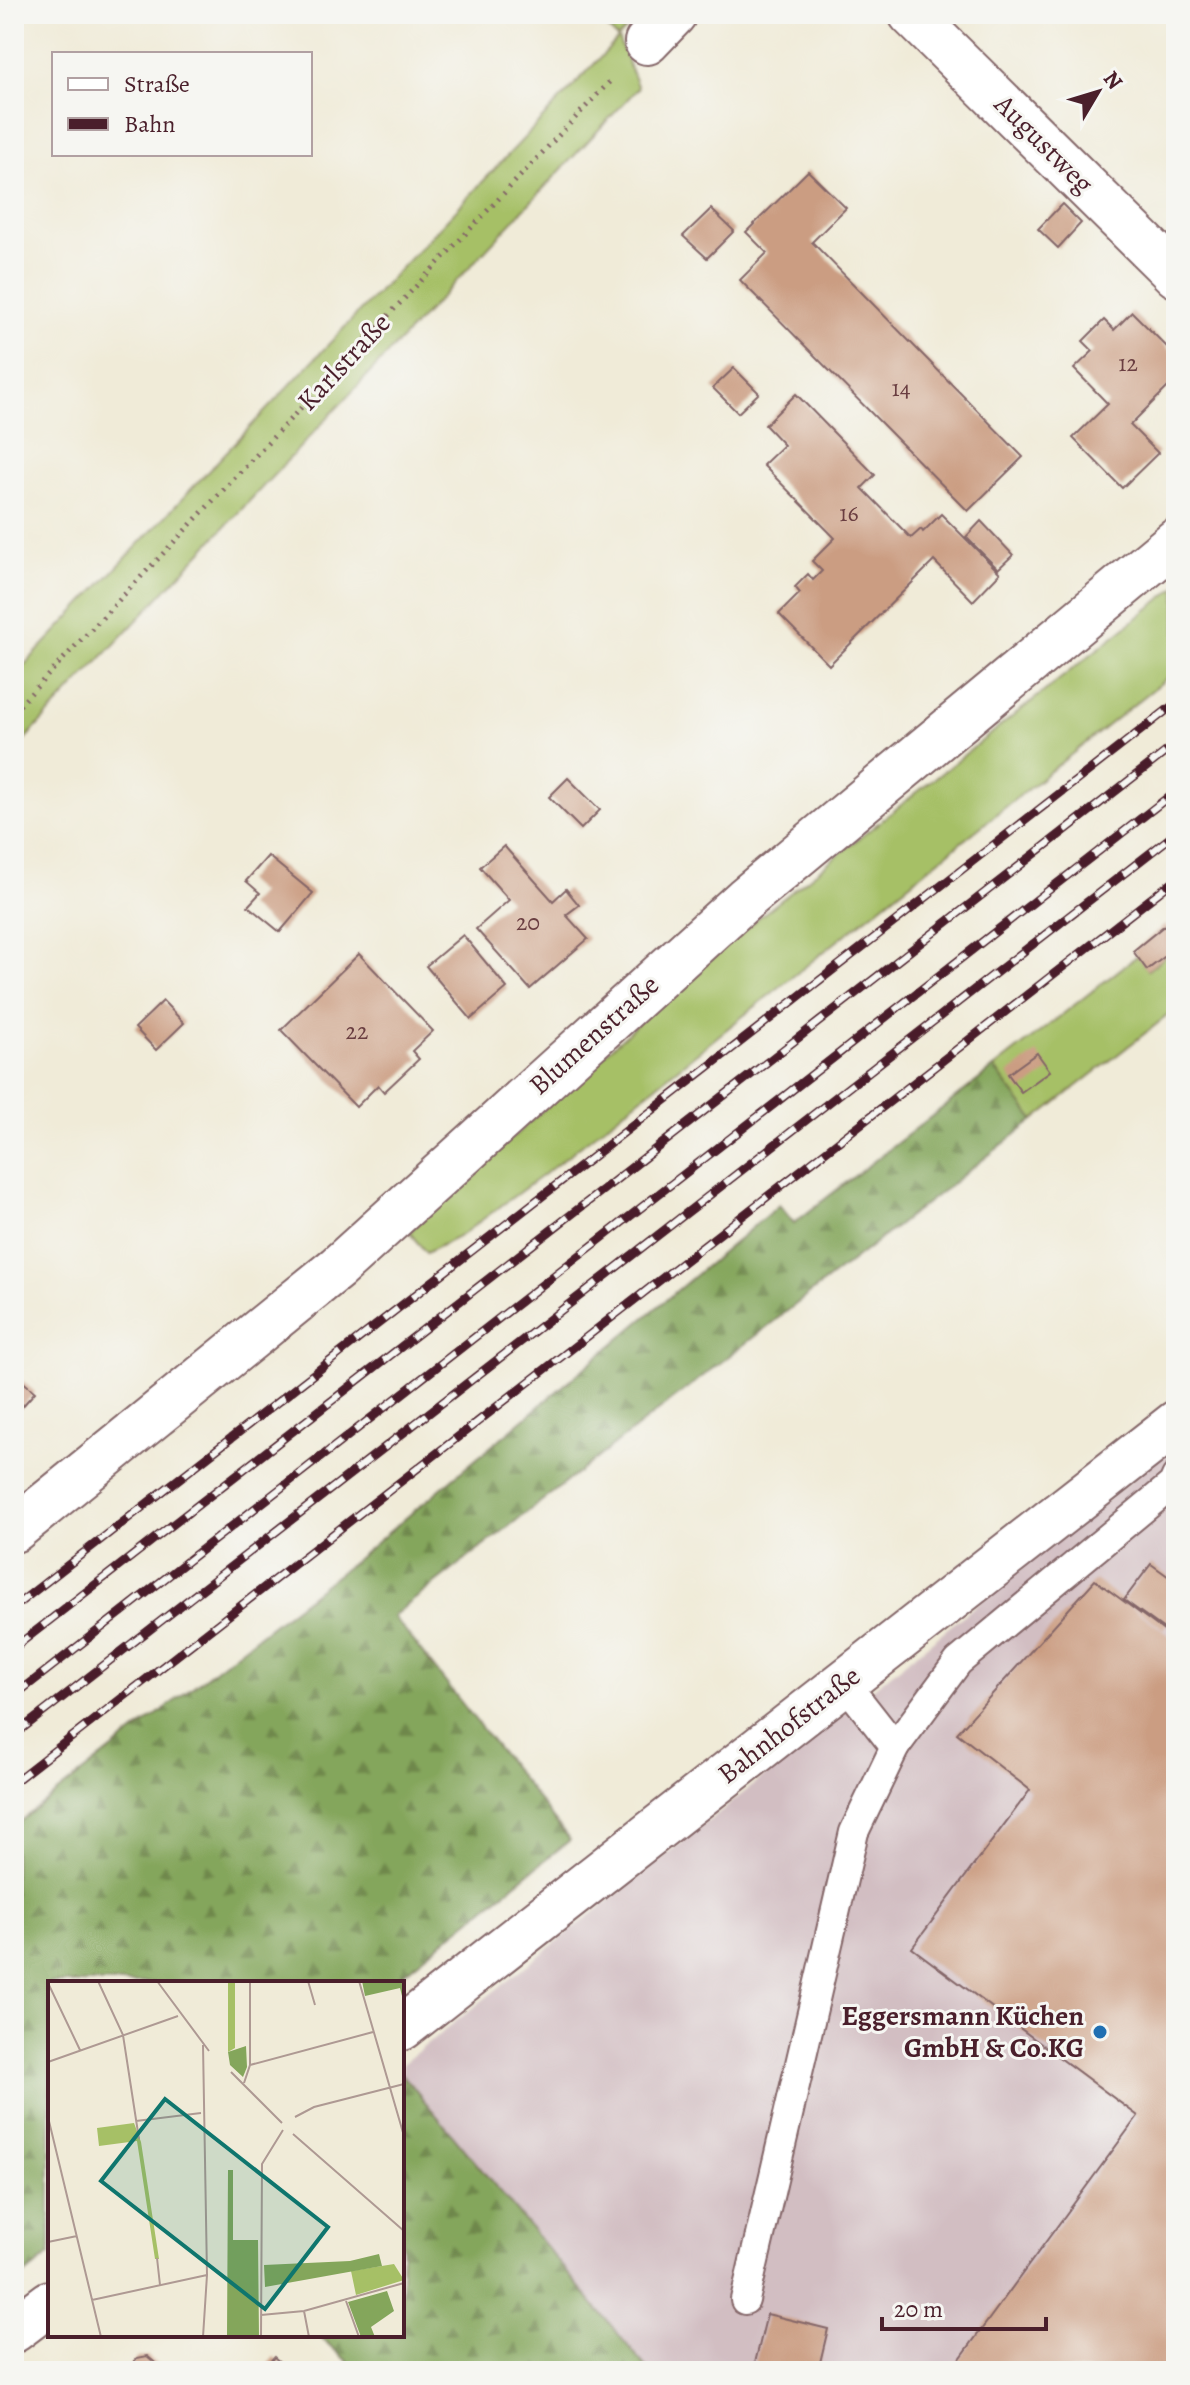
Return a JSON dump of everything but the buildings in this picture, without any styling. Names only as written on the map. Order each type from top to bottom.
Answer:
[{"type":"street","name":"Augustweg","points":[[911,14],[1176,275]]},
{"type":"street","name":"Blumenstraße","points":[[14,1530],[337,1268],[745,899],[1176,541]]},
{"type":"street","name":"Bahnhofstraße","points":[[404,2026],[844,1682],[1173,1431]]},
{"type":"street","points":[[14,2330],[48,2304]]},
{"type":"lane","points":[[745,2300],[854,1832],[895,1747],[958,1662],[1173,1484],[1176,1477]]},
{"type":"lane","points":[[844,1682],[895,1747]]},
{"type":"path","name":"Karlstraße","points":[[14,711],[660,28]]},
{"type":"shaded area","points":[[1176,1444],[1176,2371],[358,2371],[320,2337],[404,2337],[404,2062]]},
{"type":"green space","points":[[593,14],[641,14],[618,38],[638,88],[14,751],[14,676],[618,39]]},
{"type":"green space","points":[[1176,587],[1176,671],[555,1166],[460,1236],[426,1253],[409,1232],[723,946]]},
{"type":"green space","points":[[1176,948],[1176,1009],[1034,1120],[994,1068],[1137,956],[1148,970]]},
{"type":"green space","points":[[994,1068],[1034,1120],[393,1616],[570,1840],[394,1981],[48,1981],[48,2257],[14,2284],[14,1826],[352,1563],[779,1205],[794,1223]]},
{"type":"green space","points":[[404,2076],[649,2371],[358,2371],[320,2337],[404,2337]]},
{"type":"railway","points":[[14,1607],[1176,703]]},
{"type":"railway","points":[[14,1648],[1176,744]]},
{"type":"railway","points":[[14,1696],[1176,791]]},
{"type":"railway","points":[[14,1735],[1176,833]]},
{"type":"railway","points":[[14,1782],[1176,879]]},
{"type":"place","name":"Eggersmann Küchen GmbH & Co.KG","points":[[1100,2032]]}]
